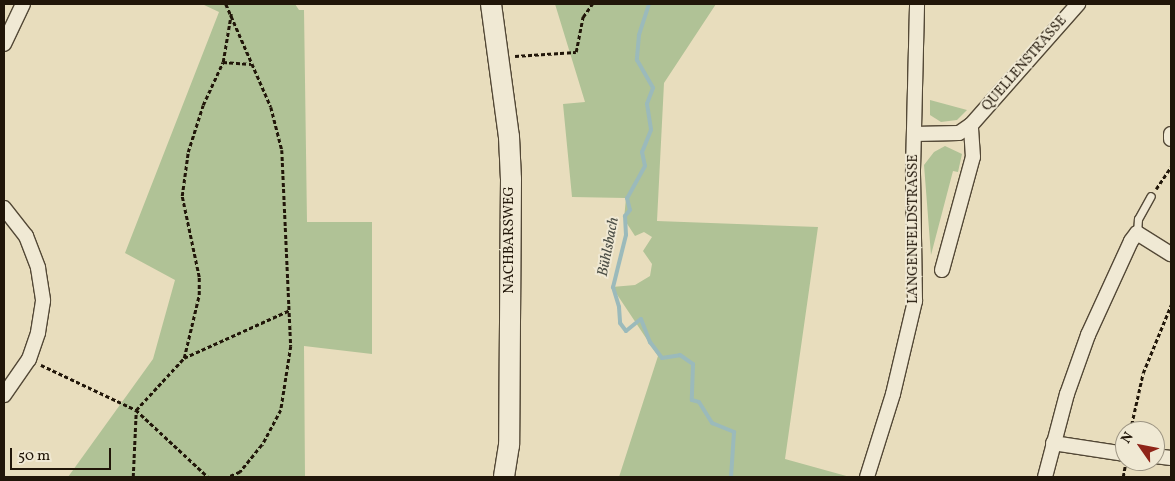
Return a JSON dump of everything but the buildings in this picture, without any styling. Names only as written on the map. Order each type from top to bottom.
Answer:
[{"type":"street","points":[[4,44],[23,4]]},
{"type":"street","name":"NACHBARSWEG","points":[[491,4],[499,57],[511,179],[509,445],[504,477]]},
{"type":"street","name":"LANGENFELDSTRASSE","points":[[867,477],[894,394],[914,311],[914,134],[917,4]]},
{"type":"street","name":"QUELLENSTRASSE","points":[[914,134],[959,133],[971,125],[1078,4]]},
{"type":"street","points":[[942,270],[973,157],[971,125]]},
{"type":"street","points":[[1171,134],[1171,139]]},
{"type":"street","points":[[4,208],[26,236],[38,268],[43,301],[38,333],[29,359],[4,395]]},
{"type":"street","points":[[1045,477],[1053,443],[1088,335],[1136,233],[1171,254]]},
{"type":"street","points":[[1053,443],[1115,452]]},
{"type":"lane","points":[[1136,233],[1138,218],[1151,196]]},
{"type":"path","points":[[226,4],[271,107],[282,150],[291,346],[281,410],[262,445],[240,472],[229,477]]},
{"type":"path","points":[[499,57],[576,52],[583,18],[592,4]]},
{"type":"path","points":[[184,358],[199,295],[199,277],[182,196],[188,152],[203,105],[223,62],[231,13]]},
{"type":"path","points":[[223,62],[251,64]]},
{"type":"path","points":[[1151,196],[1171,167]]},
{"type":"path","points":[[1132,421],[1143,373],[1171,305]]},
{"type":"path","points":[[133,477],[136,410],[184,358],[290,310]]},
{"type":"path","points":[[29,359],[136,410],[208,477]]},
{"type":"green space","points":[[202,4],[295,4],[299,10],[304,10],[307,222],[372,222],[372,354],[304,346],[305,477],[68,477],[153,359],[175,280],[125,253],[219,12]]},
{"type":"green space","points":[[555,4],[716,4],[664,83],[657,221],[818,227],[785,459],[850,477],[619,477],[658,356],[612,287],[635,285],[650,276],[652,264],[643,251],[652,237],[644,232],[635,236],[624,219],[626,198],[572,197],[563,104],[585,102]]},
{"type":"green space","points":[[930,100],[967,110],[957,120],[941,122],[930,115]]},
{"type":"green space","points":[[945,146],[962,154],[958,172],[953,171],[931,255],[924,165],[934,152]]},
{"type":"waterway","name":"Bühlsbach","points":[[649,4],[639,35],[637,60],[653,88],[647,104],[651,130],[642,152],[645,166],[627,198],[630,210],[625,216],[626,235],[613,287],[619,307],[620,323],[626,331],[641,319],[650,342],[662,358],[680,355],[693,364],[692,400],[699,402],[712,423],[734,432],[731,477]]}]
